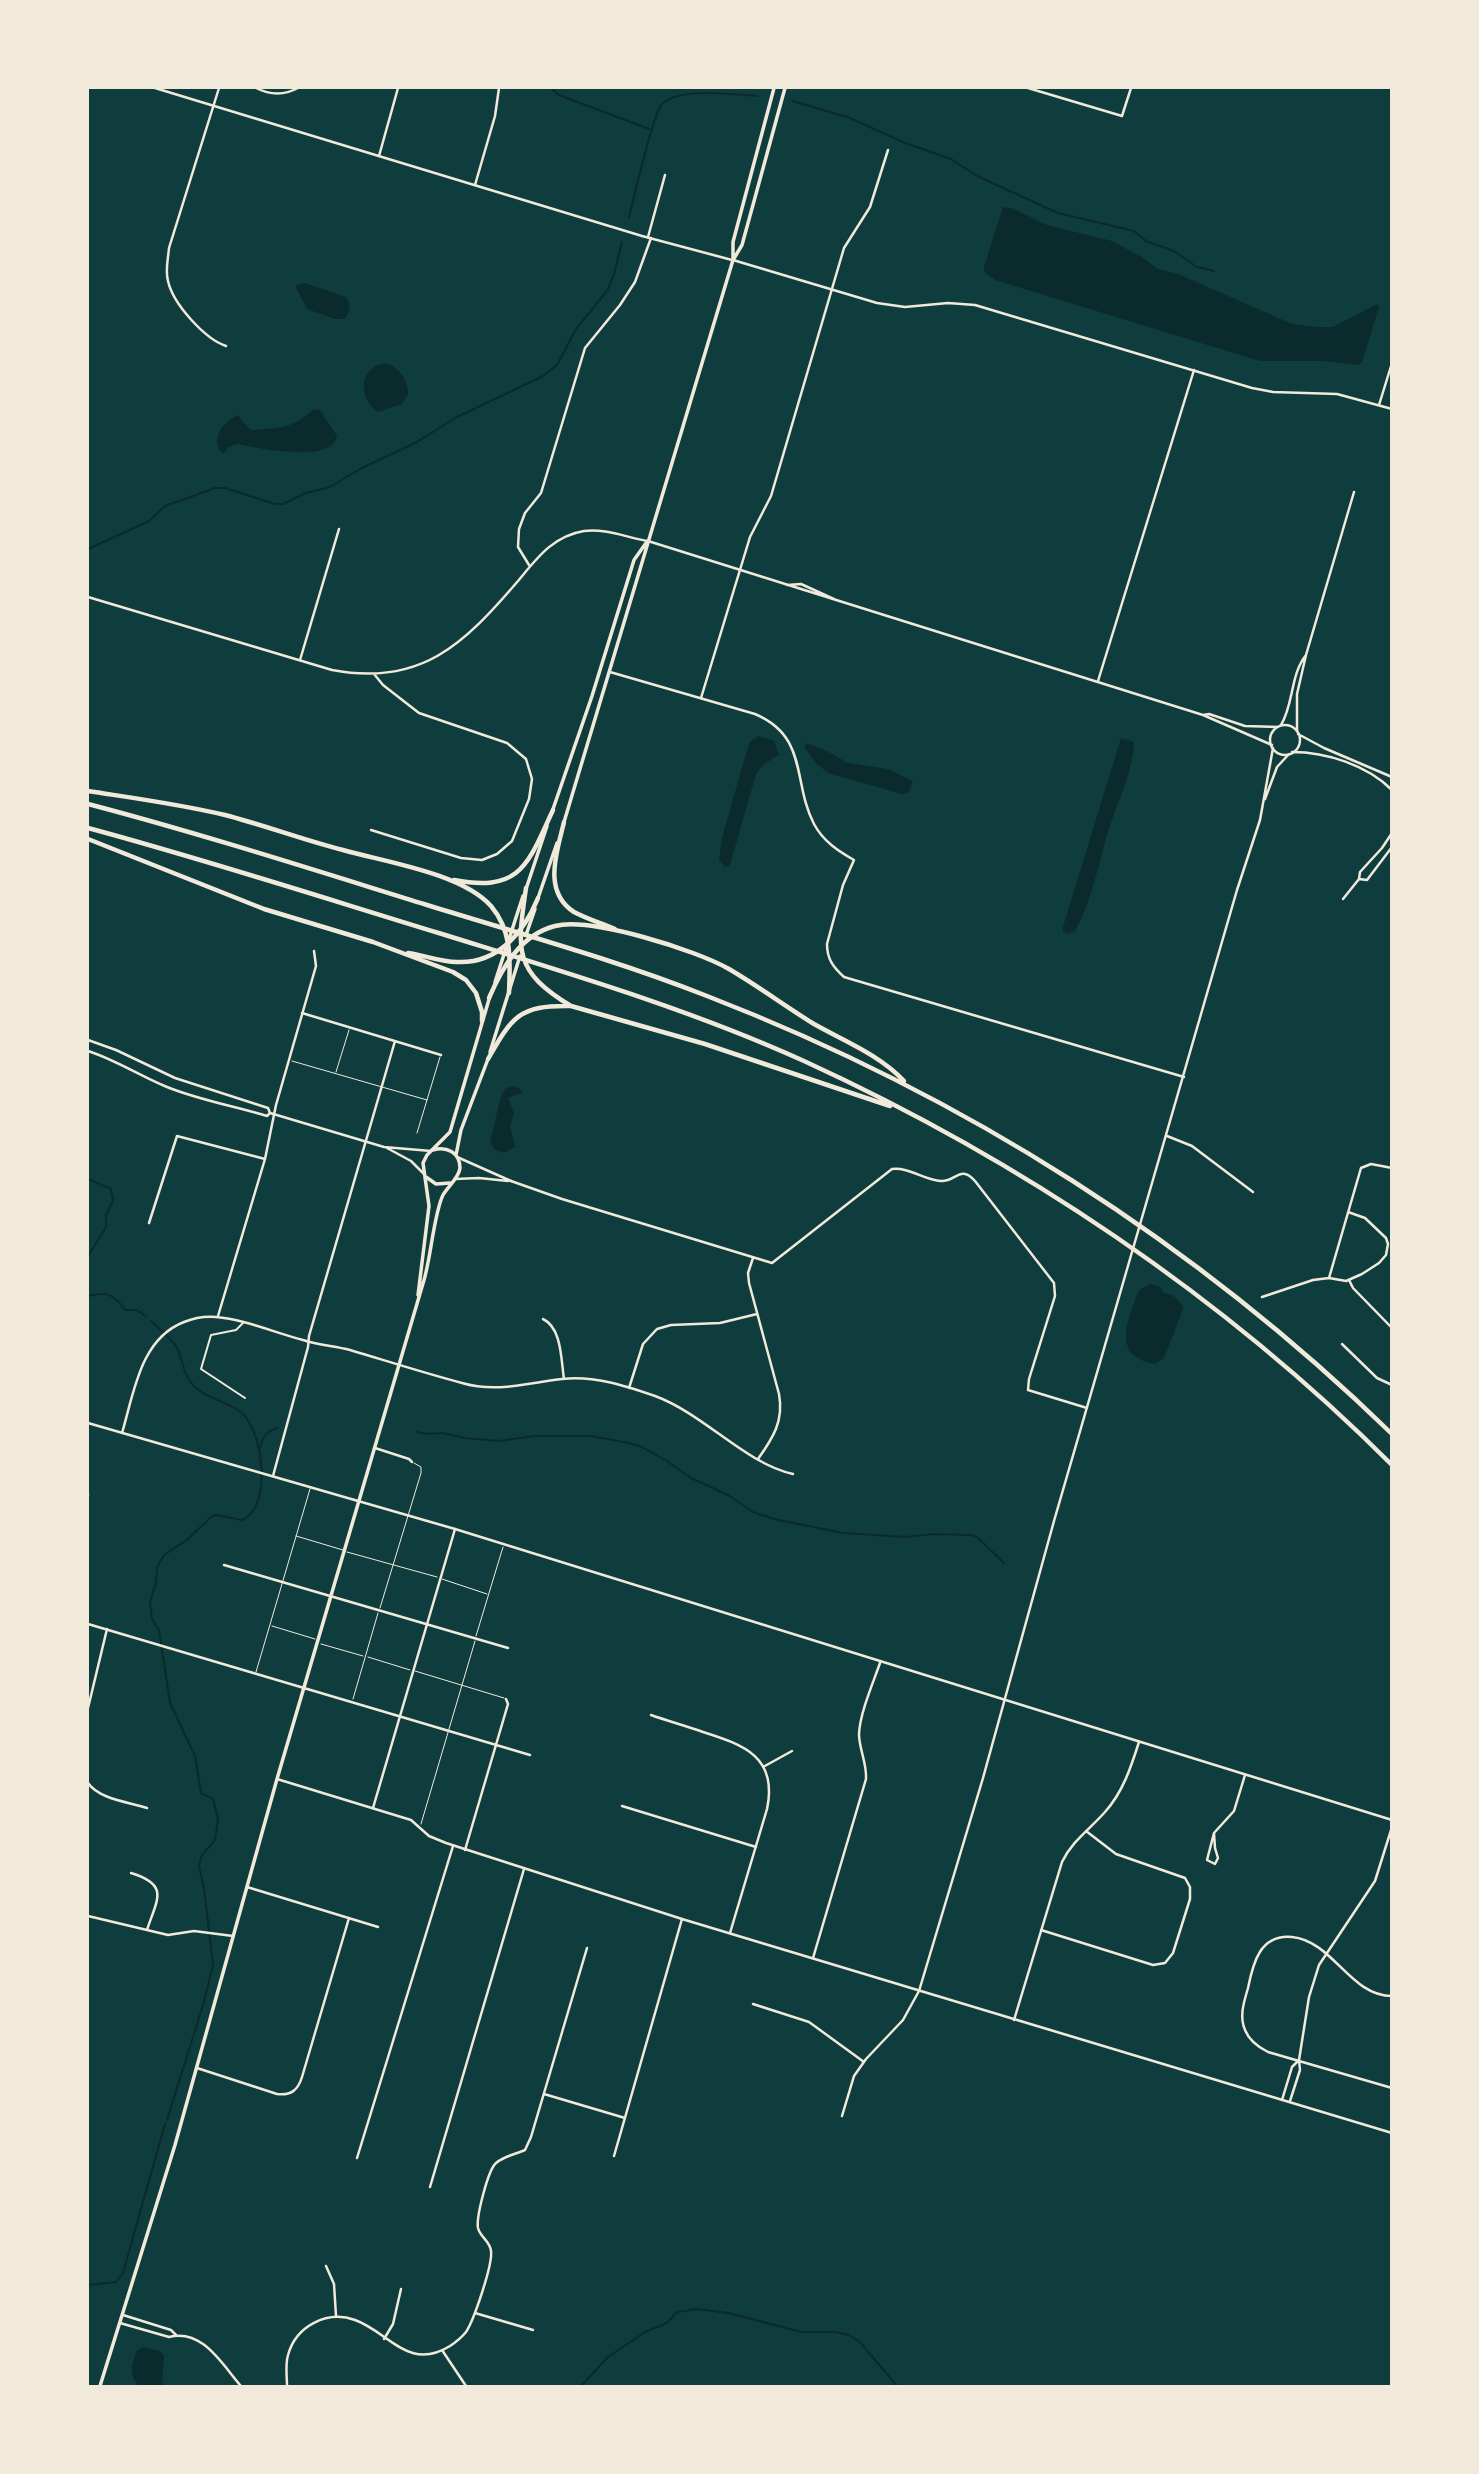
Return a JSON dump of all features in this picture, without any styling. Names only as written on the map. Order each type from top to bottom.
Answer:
[{"type":"highway","points":[[88,791],[204,810],[449,878],[484,884],[503,880],[518,872],[530,858],[553,810]]},
{"type":"highway","points":[[88,804],[196,834],[551,943],[707,996],[806,1037],[907,1084],[1032,1155],[1157,1237],[1298,1349],[1391,1434]]},
{"type":"highway","points":[[564,822],[553,867],[559,895],[577,913],[625,933],[702,957],[728,969],[806,1019],[892,1068],[907,1084]]},
{"type":"highway","points":[[88,828],[223,866],[544,965],[706,1020],[803,1061],[898,1108],[1043,1189],[1118,1238],[1216,1310],[1279,1361],[1391,1465]]},
{"type":"highway","points":[[88,839],[264,909],[397,951],[453,972],[466,980],[478,998],[482,1021]]},
{"type":"highway","points":[[449,878],[481,897],[491,907],[509,942],[509,993]]},
{"type":"highway","points":[[526,888],[519,933],[522,948],[536,981],[570,1006]]},
{"type":"highway","points":[[397,951],[444,961],[464,962],[492,955],[519,933],[538,898]]},
{"type":"highway","points":[[489,998],[510,958],[541,931],[572,923],[625,933]]},
{"type":"highway","points":[[488,1059],[505,1030],[516,1018],[535,1008],[570,1006],[705,1044],[898,1108]]},
{"type":"main road","points":[[100,2386],[197,2068],[277,1779],[431,1257],[439,1204],[459,1170],[456,1156],[461,1130],[488,1059],[564,822],[707,354],[733,260],[733,242],[774,88]]},
{"type":"main road","points":[[733,260],[742,245],[785,88]]},
{"type":"main road","points":[[416,1308],[429,1206],[423,1163],[450,1132],[489,998],[592,696],[634,560],[648,541]]},
{"type":"main road","points":[[432,1150],[444,1148],[456,1156]]},
{"type":"main road","points":[[424,1174],[430,1182],[439,1185],[454,1180]]},
{"type":"street","points":[[155,88],[649,238],[890,306],[957,303],[990,308],[1262,390],[1337,394],[1391,409]]},
{"type":"street","points":[[219,88],[166,266],[169,287],[178,301],[201,331],[215,342],[226,346]]},
{"type":"street","points":[[256,88],[272,94],[298,88]]},
{"type":"street","points":[[379,156],[398,88]]},
{"type":"street","points":[[475,185],[495,116],[499,88]]},
{"type":"street","points":[[1028,88],[1122,116],[1131,88]]},
{"type":"street","points":[[701,698],[750,537],[768,504],[844,248],[870,207],[888,150]]},
{"type":"street","points":[[530,566],[518,547],[519,529],[526,513],[541,493],[585,348],[635,282],[665,175]]},
{"type":"street","points":[[1379,405],[1391,363]]},
{"type":"street","points":[[1098,681],[1194,370]]},
{"type":"street","points":[[842,2116],[849,2089],[864,2062],[903,2020],[919,1991],[1265,799],[1277,767],[1299,744],[1297,694],[1353,492]]},
{"type":"street","points":[[300,661],[339,529]]},
{"type":"street","points":[[88,597],[300,661],[343,672],[374,674],[417,666],[448,651],[470,634],[530,566],[556,541],[583,531],[607,532],[648,541],[1203,715],[1272,747],[1279,753],[1311,753],[1343,761],[1381,780],[1391,790]]},
{"type":"street","points":[[784,585],[801,584],[846,605]]},
{"type":"street","points":[[1265,799],[1272,747],[1271,735],[1288,713],[1295,679],[1306,655]]},
{"type":"street","points":[[610,673],[761,717],[781,731],[794,751],[814,825],[826,841],[854,860],[827,944],[830,962],[844,977],[1184,1077]]},
{"type":"street","points":[[371,831],[461,858],[482,860],[505,849],[512,841],[529,799],[532,779],[526,759],[508,743],[436,721],[419,713],[383,685],[374,674]]},
{"type":"street","points":[[1203,715],[1209,714],[1245,726],[1291,726],[1324,748],[1391,778]]},
{"type":"street","points":[[1343,899],[1359,879],[1360,872],[1382,848],[1391,833]]},
{"type":"street","points":[[1359,879],[1367,880],[1391,847]]},
{"type":"street","points":[[218,1317],[265,1159],[272,1114],[316,966],[314,951]]},
{"type":"street","points":[[302,1013],[441,1055]]},
{"type":"street","points":[[88,1040],[117,1050],[175,1078],[268,1108],[272,1114]]},
{"type":"street","points":[[273,1476],[395,1041]]},
{"type":"street","points":[[88,1051],[180,1091],[267,1116],[272,1114],[384,1147],[411,1161],[424,1174]]},
{"type":"street","points":[[149,1223],[177,1136],[265,1159]]},
{"type":"street","points":[[1167,1136],[1192,1146],[1253,1192]]},
{"type":"street","points":[[384,1147],[432,1150]]},
{"type":"street","points":[[456,1156],[511,1181],[772,1263],[892,1169],[903,1169],[941,1181],[967,1174],[1054,1283],[1055,1296],[1028,1390],[1087,1408]]},
{"type":"street","points":[[1329,1278],[1361,1168],[1371,1164],[1391,1168]]},
{"type":"street","points":[[454,1180],[479,1178],[511,1181]]},
{"type":"street","points":[[1262,1297],[1303,1283],[1329,1278],[1349,1280],[1379,1263],[1386,1255],[1387,1238],[1365,1219],[1348,1212]]},
{"type":"street","points":[[753,1258],[748,1273],[779,1394],[781,1412],[776,1432],[758,1459]]},
{"type":"street","points":[[1349,1280],[1353,1288],[1391,1328]]},
{"type":"street","points":[[629,1388],[643,1344],[657,1329],[671,1325],[720,1323],[757,1314]]},
{"type":"street","points":[[122,1433],[144,1361],[157,1340],[176,1325],[198,1318],[218,1317],[464,1384],[488,1388],[564,1379],[594,1380],[629,1388],[655,1396],[692,1414],[774,1469],[793,1474]]},
{"type":"street","points":[[1387,1322],[1391,1317]]},
{"type":"street","points":[[543,1319],[550,1322],[554,1330],[564,1379]]},
{"type":"street","points":[[243,1323],[236,1331],[211,1335],[201,1369],[245,1398]]},
{"type":"street","points":[[1342,1344],[1377,1378],[1391,1385]]},
{"type":"street","points":[[88,1423],[455,1529],[1391,1820]]},
{"type":"street","points":[[375,1448],[412,1462]]},
{"type":"street","points":[[373,1808],[455,1529]]},
{"type":"street","points":[[224,1565],[508,1648]]},
{"type":"street","points":[[88,1624],[530,1755]]},
{"type":"street","points":[[88,1708],[107,1629]]},
{"type":"street","points":[[813,1958],[866,1779],[860,1728],[880,1662]]},
{"type":"street","points":[[465,1850],[508,1704],[506,1699]]},
{"type":"street","points":[[651,1715],[737,1742],[752,1753],[763,1767],[769,1787],[769,1802],[730,1933]]},
{"type":"street","points":[[1014,2020],[1062,1862],[1070,1847],[1104,1814],[1116,1798],[1127,1777],[1139,1742]]},
{"type":"street","points":[[763,1767],[792,1751]]},
{"type":"street","points":[[1214,1833],[1219,1858],[1215,1864],[1207,1860],[1214,1833],[1234,1811],[1245,1775]]},
{"type":"street","points":[[277,1779],[411,1820],[432,1838],[524,1869],[1391,2133]]},
{"type":"street","points":[[88,1783],[94,1791],[103,1795],[147,1808]]},
{"type":"street","points":[[622,1806],[756,1847]]},
{"type":"street","points":[[1290,2102],[1300,2070],[1298,2060],[1309,1997],[1319,1965],[1375,1881],[1391,1827]]},
{"type":"street","points":[[1041,1930],[1153,1965],[1166,1963],[1173,1953],[1190,1899],[1188,1882],[1177,1874],[1116,1854],[1086,1831]]},
{"type":"street","points":[[357,2158],[453,1846]]},
{"type":"street","points":[[430,2187],[524,1869]]},
{"type":"street","points":[[131,1873],[151,1881],[157,1888],[157,1899],[147,1930]]},
{"type":"street","points":[[247,1887],[378,1927]]},
{"type":"street","points":[[88,1916],[168,1935],[210,1932],[233,1936]]},
{"type":"street","points":[[197,2068],[277,2094],[288,2094],[295,2090],[302,2077],[349,1919]]},
{"type":"street","points":[[614,2156],[682,1919]]},
{"type":"street","points":[[1391,1996],[1380,1996],[1367,1991],[1342,1967],[1306,1941],[1285,1937],[1268,1943],[1253,1962],[1242,2010],[1245,2029],[1251,2040],[1262,2049],[1391,2088]]},
{"type":"street","points":[[287,2386],[287,2361],[295,2339],[301,2331],[317,2320],[336,2316],[360,2322],[400,2349],[415,2353],[442,2350],[461,2337],[475,2313],[491,2256],[489,2244],[480,2233],[477,2220],[492,2166],[501,2159],[525,2150],[587,1948]]},
{"type":"street","points":[[753,2004],[809,2022],[864,2062]]},
{"type":"street","points":[[1282,2100],[1292,2067],[1298,2060]]},
{"type":"street","points":[[544,2094],[625,2118]]},
{"type":"street","points":[[326,2266],[335,2291],[336,2316]]},
{"type":"street","points":[[384,2339],[396,2317],[401,2289]]},
{"type":"street","points":[[475,2313],[533,2330]]},
{"type":"street","points":[[122,2315],[171,2330],[176,2335]]},
{"type":"street","points":[[120,2323],[169,2337],[176,2335],[200,2341],[241,2386]]},
{"type":"street","points":[[442,2350],[466,2386]]},
{"type":"lane","points":[[335,1074],[349,1027]]},
{"type":"lane","points":[[417,1133],[441,1055]]},
{"type":"lane","points":[[288,1060],[427,1100]]},
{"type":"lane","points":[[352,1701],[422,1469],[412,1462]]},
{"type":"lane","points":[[256,1673],[311,1487]]},
{"type":"lane","points":[[296,1536],[441,1578],[489,1595]]},
{"type":"lane","points":[[420,1827],[503,1545]]},
{"type":"lane","points":[[270,1626],[506,1699]]},
{"type":"water","points":[[1003,207],[1012,208],[1047,225],[1112,241],[1158,269],[1178,274],[1292,324],[1333,327],[1377,304],[1379,307],[1362,362],[1359,365],[1323,361],[1260,361],[995,280],[984,272],[984,267]]},
{"type":"water","points":[[305,283],[346,297],[349,308],[345,319],[335,319],[307,309],[296,288],[297,285]]},
{"type":"water","points":[[385,363],[402,374],[408,394],[402,404],[378,412],[367,400],[364,384],[370,371]]},
{"type":"water","points":[[314,409],[320,410],[337,436],[332,445],[323,450],[293,452],[237,444],[229,447],[223,454],[219,449],[218,437],[223,426],[238,415],[252,430],[286,426]]},
{"type":"water","points":[[758,736],[774,741],[779,755],[764,764],[756,774],[730,865],[725,867],[719,860],[722,838],[747,750],[750,742]]},
{"type":"water","points":[[1121,738],[1134,742],[1128,776],[1086,907],[1075,931],[1067,934],[1063,927]]},
{"type":"water","points":[[806,743],[848,763],[888,769],[913,781],[908,793],[902,794],[828,773],[805,748]]},
{"type":"water","points":[[511,1086],[523,1092],[508,1098],[514,1113],[510,1127],[515,1147],[504,1153],[494,1149],[490,1142],[501,1096],[505,1089]]},
{"type":"water","points":[[1151,1284],[1161,1287],[1163,1293],[1176,1298],[1183,1309],[1164,1358],[1155,1364],[1141,1360],[1132,1353],[1127,1345],[1126,1335],[1139,1290]]},
{"type":"water","points":[[144,2347],[160,2351],[164,2356],[162,2382],[165,2386],[139,2386],[136,2382],[132,2373],[134,2360],[137,2350]]},
{"type":"waterway","points":[[551,88],[559,95],[652,130]]},
{"type":"waterway","points":[[629,217],[649,139],[662,104],[681,95],[694,93],[757,96]]},
{"type":"waterway","points":[[793,101],[850,118],[905,143],[951,159],[977,176],[1058,213],[1134,231],[1146,241],[1174,251],[1197,267],[1214,271]]},
{"type":"waterway","points":[[88,549],[149,521],[165,506],[215,488],[225,488],[275,504],[283,504],[306,493],[330,487],[360,469],[417,442],[455,418],[543,376],[557,365],[576,329],[607,291],[622,242]]},
{"type":"waterway","points":[[88,1179],[111,1189],[113,1201],[106,1215],[106,1227],[88,1256]]},
{"type":"waterway","points":[[88,1296],[110,1295],[125,1310],[137,1310],[147,1317]]},
{"type":"waterway","points":[[151,1321],[175,1344],[188,1378],[195,1387],[242,1413],[255,1436],[262,1469],[258,1500],[252,1512],[242,1520],[216,1515],[211,1517],[188,1539],[164,1555],[157,1567],[156,1583],[150,1602],[152,1619],[159,1630],[170,1703],[195,1756],[201,1793],[213,1799],[218,1819],[215,1840],[202,1855],[199,1866],[213,1965],[167,2120]]},
{"type":"waterway","points":[[260,1449],[265,1436],[278,1428]]},
{"type":"waterway","points":[[416,1432],[499,1441],[534,1436],[591,1436],[629,1443],[642,1447],[753,1512],[774,1519],[843,1533],[906,1537],[932,1534],[971,1535],[976,1536],[1004,1563]]},
{"type":"waterway","points":[[88,2285],[116,2282],[123,2273],[165,2124]]},
{"type":"waterway","points":[[581,2386],[608,2357],[645,2332],[667,2323],[677,2312],[697,2309],[728,2313],[802,2332],[836,2332],[849,2335],[860,2342],[897,2386]]}]
